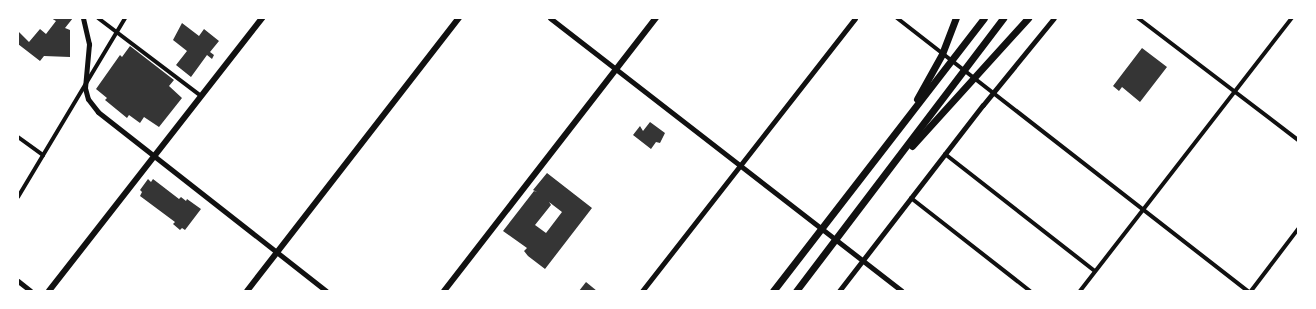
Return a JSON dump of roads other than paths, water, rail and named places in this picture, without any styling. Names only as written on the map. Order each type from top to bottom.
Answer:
[{"type":"highway","points":[[933,78],[956,18]]},
{"type":"highway","points":[[773,291],[903,123],[933,78],[966,42],[984,18]]},
{"type":"highway","points":[[796,291],[1003,18]]},
{"type":"highway","points":[[879,181],[1028,18]]},
{"type":"main road","points":[[49,291],[262,18]]},
{"type":"main road","points":[[247,291],[459,18]]},
{"type":"main road","points":[[444,291],[656,18]]},
{"type":"street","points":[[83,18],[89,37],[86,83],[87,95],[98,112],[153,157],[326,291]]},
{"type":"street","points":[[98,18],[201,96]]},
{"type":"street","points":[[18,197],[125,18]]},
{"type":"street","points":[[550,18],[902,291]]},
{"type":"street","points":[[642,291],[855,18]]},
{"type":"street","points":[[897,18],[992,94],[1249,291],[1298,229]]},
{"type":"street","points":[[839,291],[992,94],[1054,18]]},
{"type":"street","points":[[1138,18],[1298,140]]},
{"type":"street","points":[[1080,291],[1142,208],[1292,18]]},
{"type":"street","points":[[18,137],[43,155]]},
{"type":"street","points":[[945,154],[1095,271]]},
{"type":"street","points":[[911,198],[1030,291]]},
{"type":"street","points":[[18,281],[31,291]]}]
